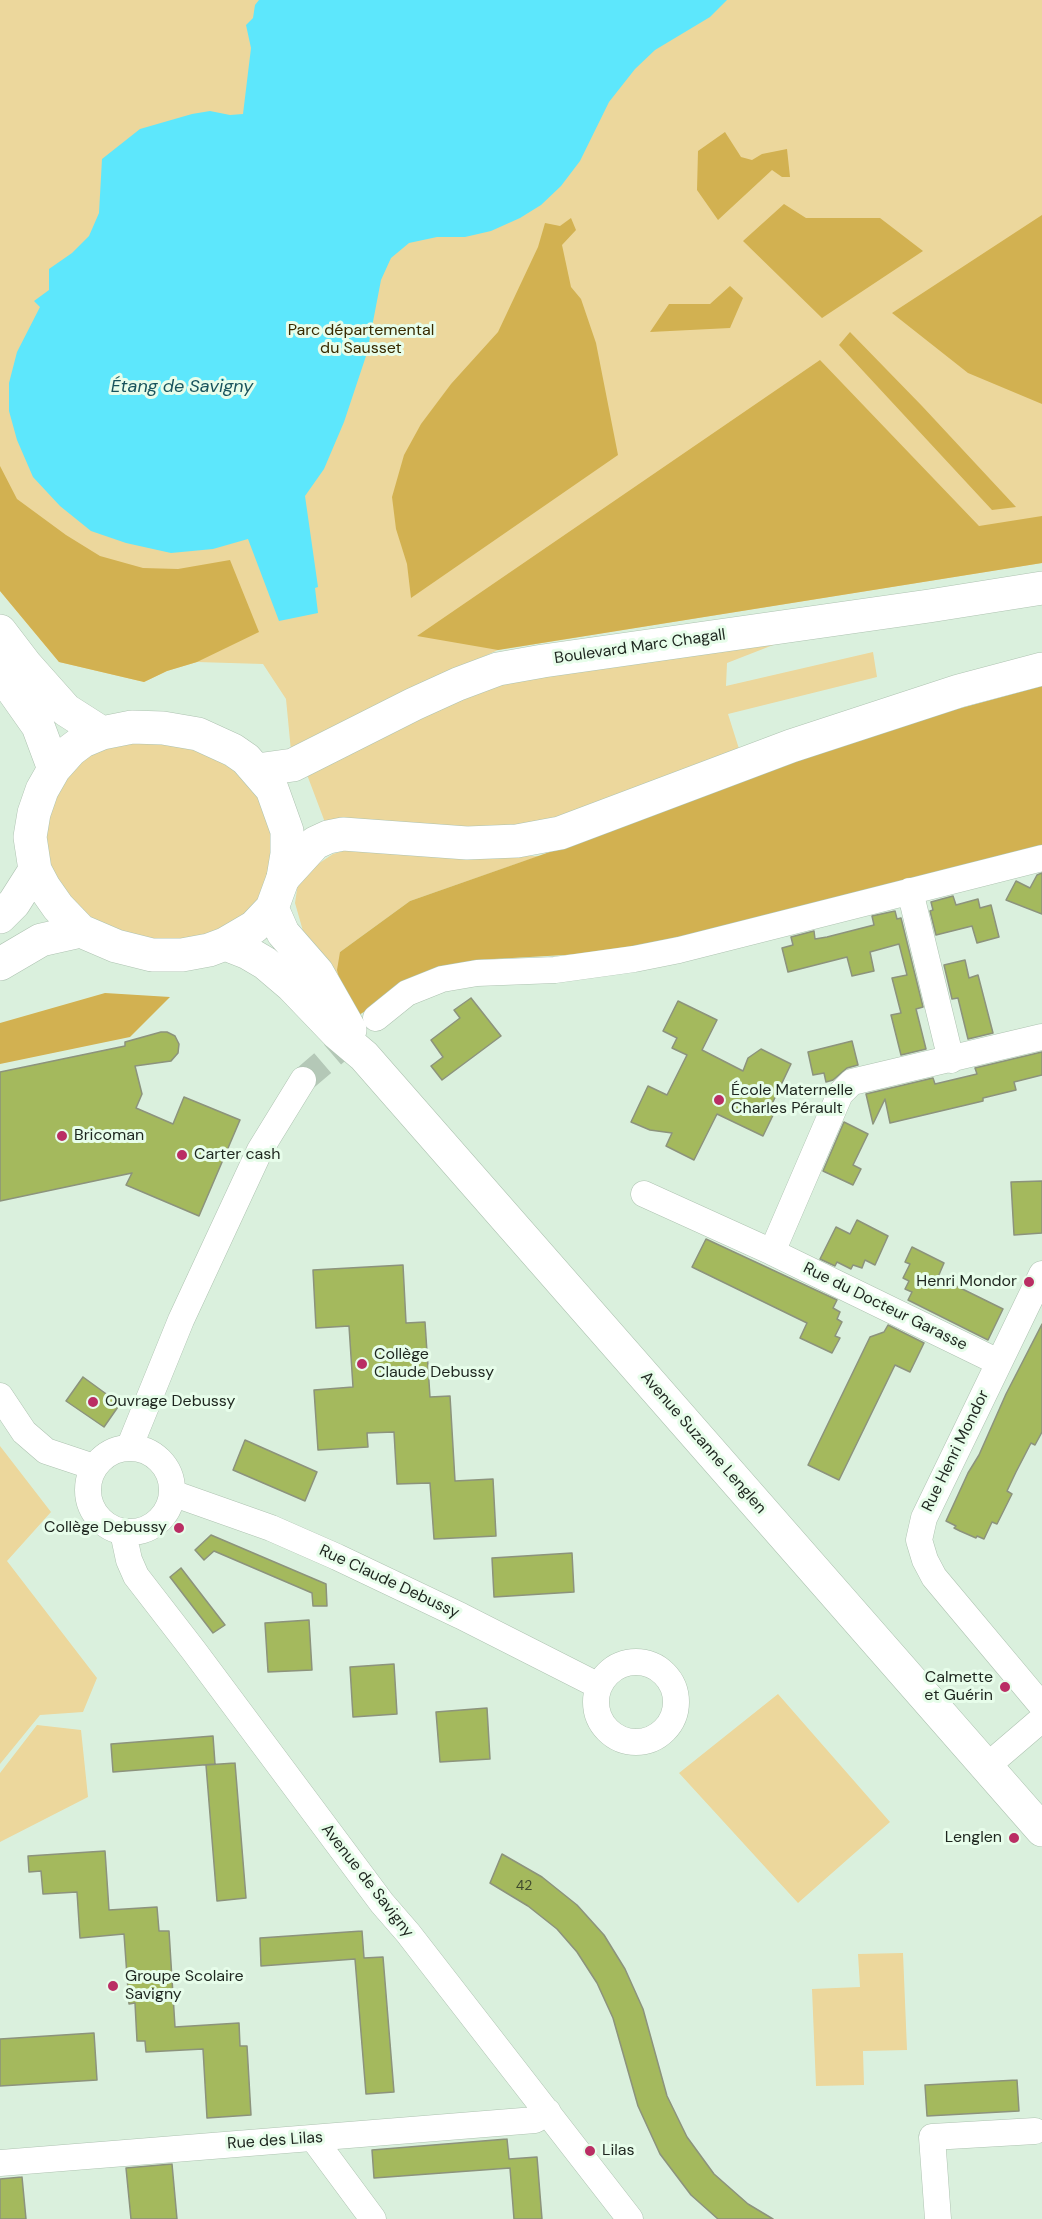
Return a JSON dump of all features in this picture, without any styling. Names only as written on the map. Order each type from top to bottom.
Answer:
[{"type":"main road","name":"Boulevard Marc Chagall","points":[[257,770],[293,765],[414,704],[498,669],[1042,588]]},
{"type":"main road","points":[[0,631],[26,665],[66,710],[102,733]]},
{"type":"main road","points":[[277,893],[287,854],[287,831],[272,789],[257,770],[233,750],[198,734],[163,728],[102,733],[82,741],[54,769],[42,790],[34,813],[30,837],[35,870],[58,907],[81,931],[116,946],[152,955],[182,955],[225,944],[254,927],[315,843],[328,837],[343,834],[467,843],[517,841],[560,833],[791,746],[958,691],[1042,669]]},
{"type":"main road","points":[[0,672],[38,726],[54,769]]},
{"type":"main road","points":[[0,916],[14,903],[35,870]]},
{"type":"main road","name":"Avenue Suzanne Lenglen","points":[[277,893],[287,940],[317,972],[364,1056]]},
{"type":"main road","points":[[0,964],[41,940],[81,931]]},
{"type":"main road","name":"Avenue Suzanne Lenglen","points":[[225,944],[265,963],[364,1056],[1042,1830]]},
{"type":"street","points":[[376,1018],[407,993],[442,979],[477,973],[576,968],[679,950],[1042,858]]},
{"type":"street","points":[[910,891],[951,1060]]},
{"type":"street","points":[[772,1252],[840,1094],[852,1082],[1042,1037]]},
{"type":"street","points":[[129,1448],[181,1320],[260,1150],[303,1080]]},
{"type":"street","name":"Rue du Docteur Garasse","points":[[644,1194],[772,1252],[999,1362]]},
{"type":"street","name":"Rue Henri Mondor","points":[[1042,1274],[924,1518],[919,1540],[925,1560],[934,1576],[1042,1706]]},
{"type":"street","points":[[0,1396],[24,1432],[46,1451],[94,1467]]},
{"type":"street","points":[[129,1448],[143,1450],[155,1456],[165,1466],[171,1479],[172,1493],[169,1506],[161,1518],[150,1527],[123,1532],[99,1519],[91,1507],[88,1494],[89,1480],[94,1467],[103,1457],[115,1450],[129,1448]]},
{"type":"street","name":"Rue Claude Debussy","points":[[172,1493],[271,1528],[337,1557],[461,1616],[599,1686]]},
{"type":"street","name":"Avenue de Savigny","points":[[123,1532],[129,1560],[136,1576],[382,1902],[630,2219]]},
{"type":"street","points":[[986,1767],[1042,1719]]},
{"type":"street","name":"Rue des Lilas","points":[[0,2163],[535,2120],[548,2112]]},
{"type":"street","points":[[938,2219],[932,2137],[1035,2131]]},
{"type":"street","points":[[313,2138],[373,2219]]},
{"type":"green space","name":"Parc départemental du Sausset","points":[[0,0],[1042,0],[1042,563],[498,650],[396,696],[291,751],[286,699],[263,664],[197,662],[167,671],[144,682],[59,662],[0,591]]},
{"type":"green space","points":[[786,640],[727,663],[726,686],[873,652],[877,677],[728,714],[740,752],[524,830],[326,825],[306,772],[445,700],[510,679]]},
{"type":"green space","points":[[124,741],[188,746],[226,765],[245,778],[268,812],[274,837],[269,883],[259,907],[199,941],[154,941],[97,922],[73,902],[58,884],[47,861],[42,834],[47,806],[69,771],[96,750]]},
{"type":"green space","points":[[353,848],[459,857],[539,856],[410,901],[340,952],[341,986],[303,931],[295,903],[298,883],[303,874],[333,854]]},
{"type":"green space","points":[[0,1446],[51,1512],[7,1561],[97,1678],[83,1712],[40,1715],[0,1764]]},
{"type":"green space","points":[[778,1694],[890,1822],[798,1903],[679,1773]]},
{"type":"green space","points":[[37,1725],[81,1730],[88,1797],[0,1842],[0,1773]]},
{"type":"green space","points":[[903,1953],[907,2050],[863,2051],[864,2085],[816,2086],[812,1989],[860,1987],[858,1954]]},
{"type":"shaded area","points":[[725,132],[741,157],[752,160],[762,154],[787,149],[790,177],[782,177],[772,170],[718,220],[697,190],[698,151]]},
{"type":"shaded area","points":[[784,204],[806,218],[880,218],[923,251],[822,318],[743,241]]},
{"type":"shaded area","points":[[1042,215],[1042,404],[968,373],[892,313]]},
{"type":"shaded area","points":[[571,218],[576,230],[562,245],[571,287],[581,299],[596,343],[618,455],[411,598],[407,564],[396,529],[392,497],[404,455],[421,424],[451,384],[498,332],[538,247],[545,223],[560,226]]},
{"type":"shaded area","points":[[730,286],[743,298],[730,328],[650,332],[669,304],[710,304]]},
{"type":"shaded area","points":[[850,332],[1016,507],[992,510],[839,345]]},
{"type":"shaded area","points":[[820,360],[979,526],[1042,516],[1042,563],[498,650],[417,636]]},
{"type":"shaded area","points":[[0,466],[17,499],[66,535],[100,556],[143,568],[178,569],[230,560],[259,632],[197,662],[167,671],[144,682],[59,662],[0,591]]},
{"type":"shaded area","points":[[1042,686],[1042,853],[635,951],[477,960],[419,977],[359,1015],[341,986],[337,970],[340,952],[410,901],[581,841],[787,763],[950,711]]},
{"type":"shaded area","points":[[105,993],[170,997],[130,1037],[0,1064],[0,1023]]},
{"type":"water","name":"Étang de Savigny","points":[[259,0],[727,0],[710,17],[655,50],[635,69],[609,102],[580,161],[561,186],[541,205],[520,218],[491,231],[465,237],[437,237],[409,243],[391,258],[381,280],[367,353],[344,422],[324,469],[305,496],[318,587],[315,588],[318,613],[279,621],[248,539],[213,549],[171,553],[126,543],[91,531],[60,506],[33,477],[17,440],[9,411],[9,383],[17,352],[40,307],[34,301],[49,290],[49,269],[72,253],[89,236],[99,213],[102,159],[140,129],[210,111],[230,115],[243,114],[251,48],[246,25],[253,18],[255,5]]},
{"type":"building","points":[[1042,873],[1042,914],[1006,900],[1016,881],[1030,888],[1037,875]]},
{"type":"building","points":[[953,896],[956,905],[978,899],[980,908],[991,905],[999,937],[977,943],[972,926],[936,935],[930,911],[933,910],[931,902]]},
{"type":"building","points":[[895,911],[897,919],[901,918],[923,1007],[916,1009],[926,1049],[901,1055],[891,1015],[901,1013],[892,978],[907,975],[899,944],[870,952],[874,971],[852,976],[847,957],[788,972],[782,948],[793,945],[791,937],[814,931],[815,939],[827,937],[874,925],[872,916]]},
{"type":"building","points":[[965,960],[969,978],[978,975],[993,1033],[968,1039],[958,998],[952,999],[944,965]]},
{"type":"building","points":[[471,998],[501,1036],[442,1080],[431,1066],[443,1057],[431,1040],[460,1018],[454,1010]]},
{"type":"building","points":[[678,1001],[717,1020],[702,1050],[743,1071],[748,1058],[761,1049],[791,1064],[771,1106],[776,1109],[763,1136],[717,1114],[694,1160],[666,1146],[672,1133],[650,1130],[631,1122],[648,1086],[667,1095],[687,1055],[672,1048],[677,1038],[663,1031]]},
{"type":"building","name":"Bricoman","points":[[161,1032],[175,1036],[179,1044],[178,1053],[171,1061],[135,1066],[142,1094],[136,1108],[173,1124],[184,1097],[240,1120],[199,1216],[126,1185],[132,1173],[0,1201],[0,1072],[125,1046],[125,1042]]},
{"type":"building","points":[[852,1041],[858,1065],[847,1068],[833,1080],[826,1082],[824,1073],[813,1075],[808,1052]]},
{"type":"building","points":[[1042,1052],[1042,1075],[1014,1082],[1016,1090],[983,1098],[983,1101],[890,1123],[885,1099],[873,1124],[866,1094],[933,1078],[935,1084],[977,1074],[975,1068]]},
{"type":"building","points":[[844,1122],[868,1134],[853,1165],[861,1169],[853,1185],[823,1171]]},
{"type":"building","points":[[1042,1181],[1042,1233],[1014,1235],[1011,1182]]},
{"type":"building","points":[[857,1220],[888,1236],[875,1265],[865,1260],[862,1268],[853,1265],[851,1269],[837,1262],[835,1266],[820,1259],[836,1227],[850,1234]]},
{"type":"building","points":[[706,1239],[837,1300],[833,1308],[840,1312],[837,1319],[842,1322],[835,1336],[840,1338],[832,1353],[800,1338],[807,1323],[692,1267]]},
{"type":"building","points":[[912,1247],[944,1263],[938,1277],[1003,1309],[988,1340],[908,1300],[912,1292],[905,1289],[909,1281],[903,1278],[910,1264],[905,1262]]},
{"type":"building","points":[[403,1265],[406,1323],[425,1322],[430,1397],[450,1396],[455,1481],[493,1479],[496,1536],[434,1539],[430,1483],[397,1484],[394,1432],[367,1433],[368,1447],[318,1450],[314,1390],[353,1387],[349,1326],[316,1328],[313,1270]]},
{"type":"building","points":[[1042,1324],[1042,1432],[1035,1445],[1031,1443],[1016,1472],[1007,1491],[1012,1494],[997,1524],[992,1522],[984,1539],[977,1536],[976,1538],[954,1528],[956,1526],[946,1521]]},
{"type":"building","points":[[888,1325],[924,1343],[910,1372],[895,1365],[839,1480],[808,1465],[870,1337],[884,1332]]},
{"type":"building","name":"Ouvrage Debussy","points":[[83,1377],[120,1404],[104,1427],[66,1401]]},
{"type":"building","points":[[245,1440],[317,1472],[305,1501],[233,1470]]},
{"type":"building","points":[[211,1535],[326,1584],[327,1606],[313,1606],[312,1593],[214,1551],[204,1560],[195,1550]]},
{"type":"building","points":[[572,1553],[574,1592],[494,1597],[492,1558]]},
{"type":"building","points":[[181,1568],[225,1625],[213,1633],[170,1577]]},
{"type":"building","points":[[309,1620],[312,1670],[268,1672],[265,1623]]},
{"type":"building","points":[[394,1664],[397,1714],[353,1717],[350,1667]]},
{"type":"building","points":[[487,1708],[490,1759],[440,1762],[436,1712]]},
{"type":"building","points":[[213,1736],[215,1764],[113,1772],[111,1744]]},
{"type":"building","points":[[235,1763],[246,1898],[217,1901],[206,1765]]},
{"type":"building","points":[[105,1851],[109,1910],[157,1907],[159,1931],[169,1931],[175,2027],[239,2023],[240,2046],[247,2046],[251,2115],[207,2118],[203,2049],[146,2052],[145,2041],[137,2041],[135,2003],[129,2004],[124,1934],[80,1938],[77,1892],[43,1894],[41,1871],[29,1872],[28,1856]]},
{"type":"building","points":[[502,1854],[542,1877],[577,1905],[604,1935],[625,1969],[643,2009],[667,2096],[687,2137],[714,2174],[748,2204],[773,2219],[718,2219],[691,2195],[660,2154],[638,2106],[613,2018],[597,1983],[577,1952],[557,1929],[528,1906],[490,1883]]},
{"type":"building","points":[[362,1931],[364,1958],[383,1957],[394,2092],[366,2094],[355,1959],[261,1966],[260,1938]]},
{"type":"building","points":[[94,2033],[97,2080],[0,2086],[0,2039]]},
{"type":"building","points":[[1017,2080],[1019,2111],[927,2116],[925,2085]]},
{"type":"building","points":[[507,2139],[509,2159],[537,2157],[542,2219],[514,2219],[510,2168],[374,2178],[372,2150]]},
{"type":"building","points":[[172,2164],[177,2219],[131,2219],[126,2168]]},
{"type":"building","points":[[22,2177],[26,2219],[0,2219],[0,2179]]},
{"type":"tunnel","points":[[303,1080],[360,1031]]},
{"type":"place","name":"École Maternelle Charles Pérault","points":[[719,1100]]},
{"type":"place","name":"Bricoman","points":[[62,1136]]},
{"type":"place","name":"Carter cash","points":[[182,1155]]},
{"type":"place","name":"Henri Mondor","points":[[1029,1282]]},
{"type":"place","name":"Collège Claude Debussy","points":[[362,1364]]},
{"type":"place","name":"Ouvrage Debussy","points":[[93,1402]]},
{"type":"place","name":"Collège Debussy","points":[[179,1528]]},
{"type":"place","name":"Calmette et Guérin","points":[[1005,1687]]},
{"type":"place","name":"Lenglen","points":[[1014,1838]]},
{"type":"place","name":"Groupe Scolaire Savigny","points":[[113,1986]]},
{"type":"place","name":"Lilas","points":[[590,2151]]}]
